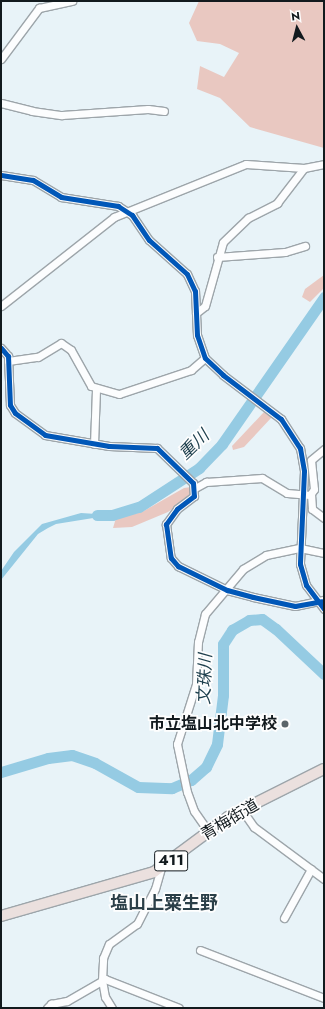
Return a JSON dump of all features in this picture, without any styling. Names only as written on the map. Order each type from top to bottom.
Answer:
[{"type":"highway","name":"青梅街道","points":[[1,916],[129,880],[161,868],[208,831],[242,810],[324,769]]},
{"type":"street","points":[[1,59],[39,8],[72,1]]},
{"type":"street","points":[[1,103],[32,111],[62,114],[148,109],[164,111]]},
{"type":"street","points":[[1,306],[103,224],[128,212],[246,164],[304,168],[324,164]]},
{"type":"street","points":[[196,313],[205,306],[217,257],[223,242],[253,214],[274,206],[304,168]]},
{"type":"street","points":[[1,175],[33,180],[61,197],[108,202],[128,212],[150,240],[187,274],[195,291],[197,335],[206,358],[223,375],[265,405],[290,429],[300,448],[304,471],[300,548],[302,571],[321,601],[324,609]]},
{"type":"street","points":[[217,257],[285,252],[305,246]]},
{"type":"street","points":[[8,360],[38,357],[61,343],[71,350],[88,382],[96,388],[123,394],[191,370],[206,358]]},
{"type":"street","points":[[1,348],[7,353],[9,400],[15,413],[48,437],[94,444],[157,448],[171,458],[194,486],[194,496],[177,509],[166,524],[171,558],[178,566],[227,590],[295,606],[321,601]]},
{"type":"street","points":[[94,444],[96,388]]},
{"type":"street","points":[[324,449],[312,460],[314,489],[311,494],[312,510],[324,518]]},
{"type":"street","points":[[194,486],[206,482],[262,478],[287,493],[303,496],[311,494]]},
{"type":"street","points":[[208,831],[194,811],[187,792],[179,764],[177,744],[196,684],[198,642],[205,614],[243,570],[266,555],[300,548],[324,553]]},
{"type":"street","points":[[242,810],[254,827],[324,879]]},
{"type":"street","points":[[112,1008],[105,997],[102,980],[103,958],[108,944],[137,924],[155,889],[161,868]]},
{"type":"street","points":[[284,918],[311,869]]},
{"type":"street","points":[[200,950],[324,998]]},
{"type":"street","points":[[47,1008],[51,1004],[67,1001],[102,980]]},
{"type":"street","points":[[102,980],[179,1008]]},
{"type":"shaded area","points":[[199,1],[324,1],[324,148],[250,127],[220,98],[197,89],[200,66],[224,77],[239,53],[220,44],[197,41],[189,23]]},
{"type":"shaded area","points":[[324,275],[324,288],[310,302],[302,297],[305,289]]},
{"type":"shaded area","points":[[264,412],[272,417],[244,447],[233,450],[232,446]]},
{"type":"shaded area","points":[[191,487],[192,494],[168,512],[132,527],[113,528],[116,518],[142,512],[184,488]]},
{"type":"water","points":[[81,513],[112,515],[56,524],[48,528],[38,534],[1,580],[1,571],[14,552],[42,524]]},
{"type":"waterway","name":"重川","points":[[97,515],[112,515],[139,507],[199,468],[222,444],[324,297]]},
{"type":"waterway","name":"文珠川","points":[[1,772],[48,758],[72,755],[95,763],[138,787],[172,788],[191,780],[206,767],[217,744],[223,695],[223,644],[232,630],[249,620],[262,619],[276,629],[324,674]]},
{"type":"cycle path","points":[[1,175],[33,180],[61,197],[118,206],[132,215],[149,240],[187,274],[195,291],[197,335],[205,358],[223,375],[281,419],[300,448],[304,471],[300,564],[306,585],[324,609]]},
{"type":"cycle path","points":[[1,348],[8,356],[10,405],[15,413],[45,435],[109,446],[157,448],[193,483],[194,496],[177,509],[166,524],[171,558],[178,566],[227,590],[253,597],[295,606],[322,601]]},
{"type":"place","name":"市立塩山北中学校","points":[[285,724]]},
{"type":"district","name":"塩山上粟生野","points":[[164,903]]}]
